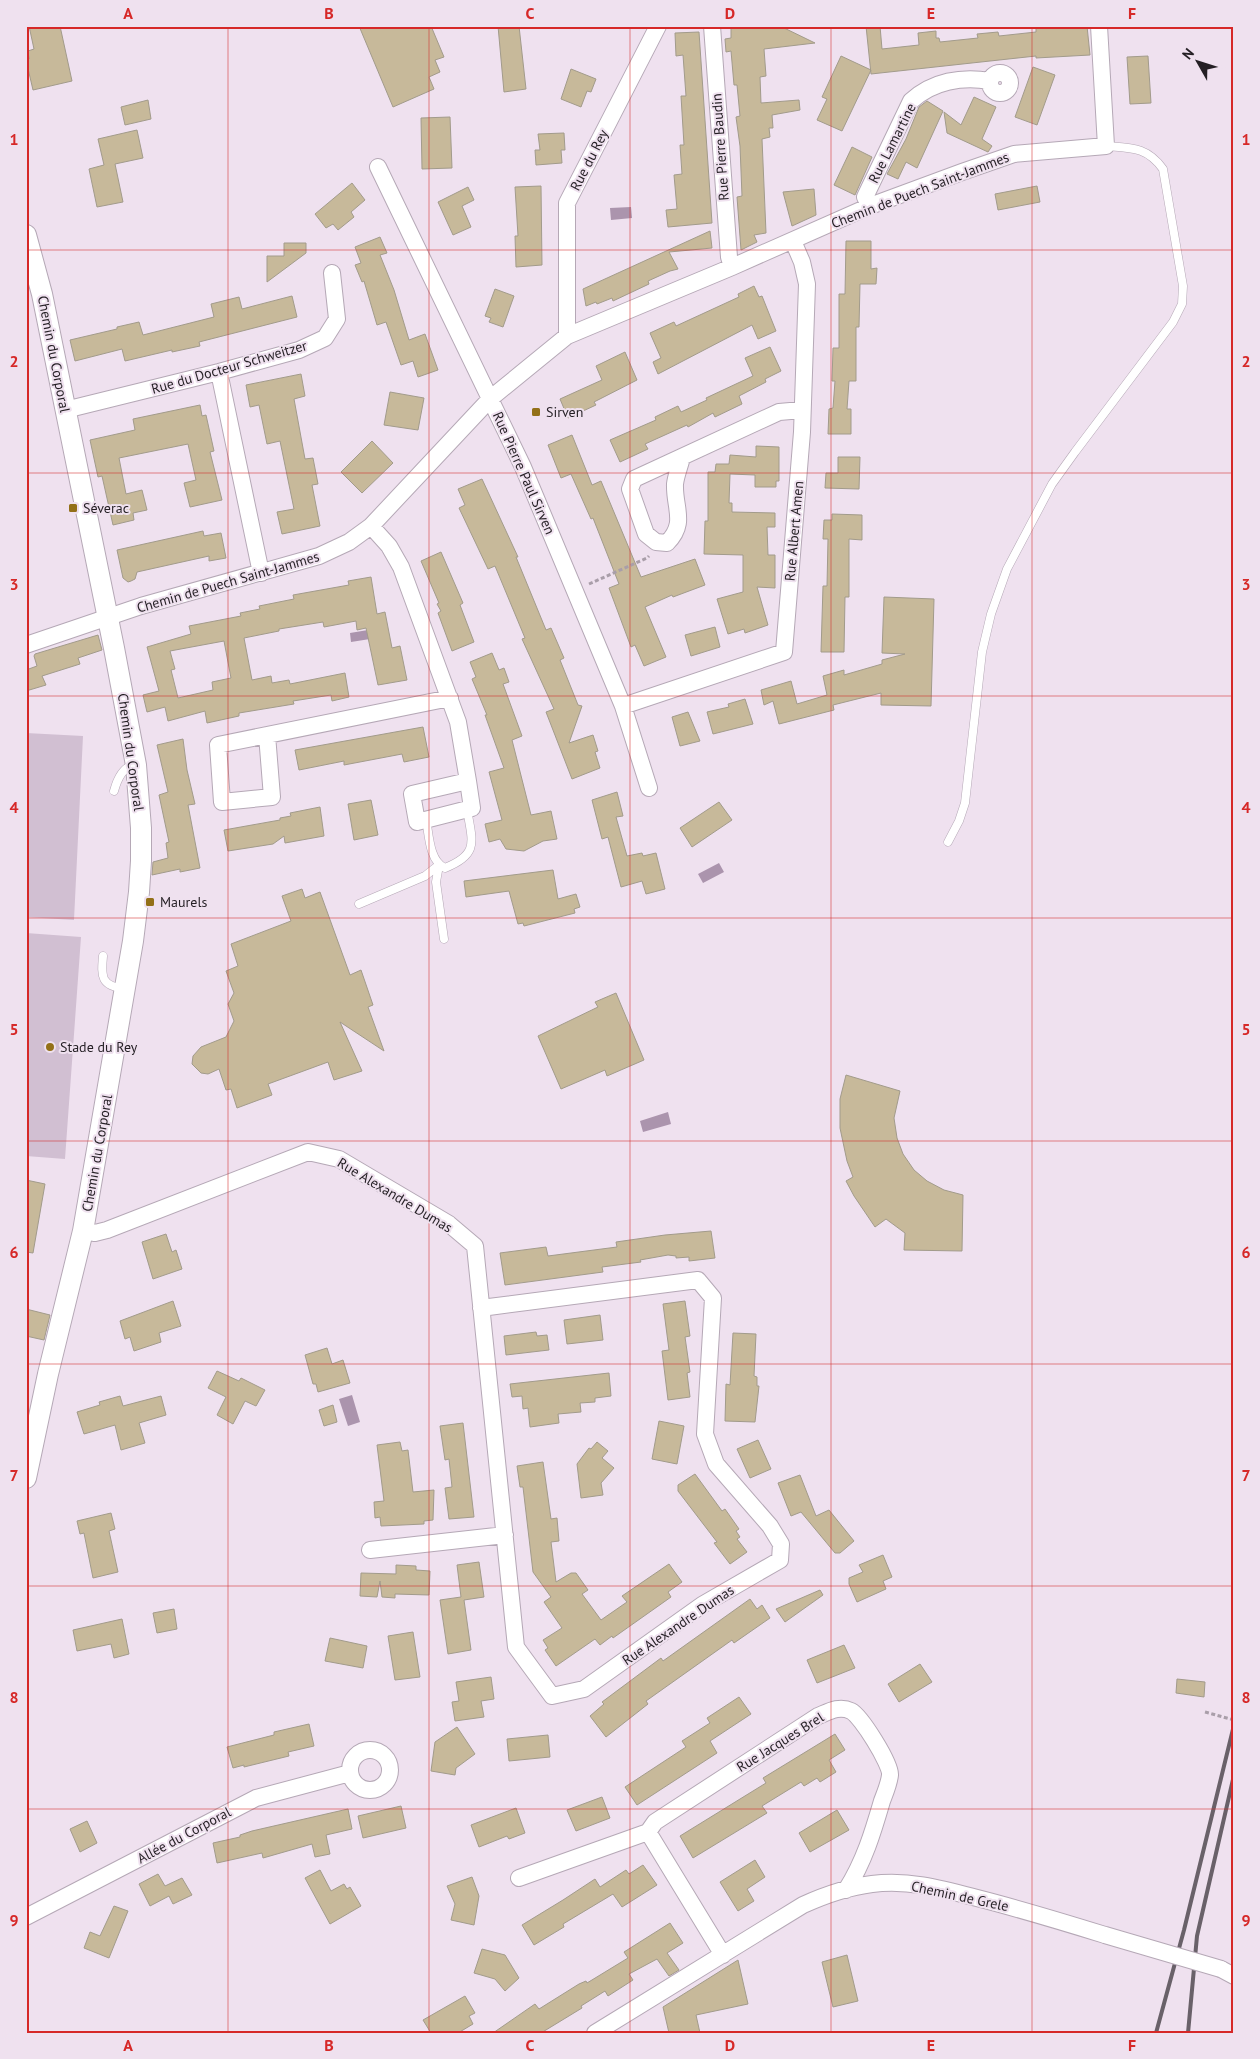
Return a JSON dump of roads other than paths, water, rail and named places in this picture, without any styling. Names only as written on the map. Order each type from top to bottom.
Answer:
[{"type":"street","name":"Rue du Rey","points":[[567,336],[567,203],[658,26]]},
{"type":"street","name":"Rue Pierre Baudin","points":[[712,26],[728,257],[732,267]]},
{"type":"street","points":[[1099,26],[1106,146]]},
{"type":"street","name":"Rue Lamartine","points":[[870,206],[865,197],[911,101],[920,93],[943,83],[974,78],[990,80]]},
{"type":"street","name":"Chemin de Puech Saint-Jammes","points":[[26,645],[141,606],[319,556],[349,542],[371,526],[491,398],[567,336],[792,242],[870,206],[1014,154],[1106,146]]},
{"type":"street","name":"Rue Pierre Paul Sirven","points":[[378,168],[523,466],[624,706],[649,788]]},
{"type":"street","name":"Chemin du Corporal","points":[[26,235],[42,294],[109,618],[136,765],[141,828],[139,892],[125,989],[83,1231],[48,1374],[26,1478]]},
{"type":"street","name":"Rue Albert Amen","points":[[624,706],[784,652],[802,432],[806,284],[802,262],[792,242]]},
{"type":"street","name":"Rue du Docteur Schweitzer","points":[[65,410],[299,350],[326,338],[337,319],[332,273]]},
{"type":"street","points":[[219,372],[261,573]]},
{"type":"street","points":[[682,457],[675,483],[678,524],[676,535],[667,543],[656,542],[646,534],[630,489],[634,478],[779,412],[802,410]]},
{"type":"street","points":[[371,526],[389,546],[401,567],[458,722],[468,781],[472,808],[417,822],[412,794],[468,781]]},
{"type":"street","points":[[267,735],[272,797],[222,802],[218,744],[450,698]]},
{"type":"street","name":"Rue Alexandre Dumas","points":[[83,1231],[95,1233],[107,1230],[308,1152],[339,1159],[449,1224],[475,1246],[481,1308],[505,1535],[516,1647],[552,1696],[584,1690],[702,1605],[780,1560],[781,1544],[770,1526],[716,1464],[705,1434],[713,1298],[698,1280],[481,1308]]},
{"type":"street","points":[[370,1550],[505,1535]]},
{"type":"street","name":"Rue Jacques Brel","points":[[519,1878],[648,1832],[655,1822],[818,1716],[839,1708],[851,1711],[860,1719],[886,1761],[890,1776],[872,1838],[860,1866],[846,1890]]},
{"type":"street","name":"Allée du Corporal","points":[[26,1917],[256,1798],[350,1773]]},
{"type":"street","points":[[648,1832],[723,1954]]},
{"type":"street","name":"Chemin de Grele","points":[[595,2033],[803,1905],[827,1894],[873,1884],[922,1885],[1001,1904],[1227,1973]]},
{"type":"lane","name":"Chemin de Puech Saint-Jammes","points":[[948,842],[959,821],[965,803],[982,652],[991,614],[1008,568],[1052,484],[1173,322],[1182,304],[1183,286],[1163,169],[1156,159],[1135,148],[1106,146]]},
{"type":"lane","points":[[114,791],[122,773],[129,766],[136,765]]},
{"type":"lane","points":[[426,819],[434,858],[439,865],[445,868],[460,862],[468,854],[472,843],[466,809]]},
{"type":"lane","points":[[359,904],[425,876],[439,865]]},
{"type":"lane","points":[[439,865],[436,882],[444,939]]},
{"type":"lane","points":[[103,956],[105,982],[114,988],[125,989]]},
{"type":"railway","points":[[1156,2033],[1184,1930],[1234,1725]]},
{"type":"railway","points":[[1188,2033],[1197,1936],[1234,1775]]},
{"type":"place","name":"Sirven","points":[[536,412]]},
{"type":"place","name":"Séverac","points":[[73,508]]},
{"type":"place","name":"Maurels","points":[[150,902]]},
{"type":"place","name":"Stade du Rey","points":[[50,1047]]}]
